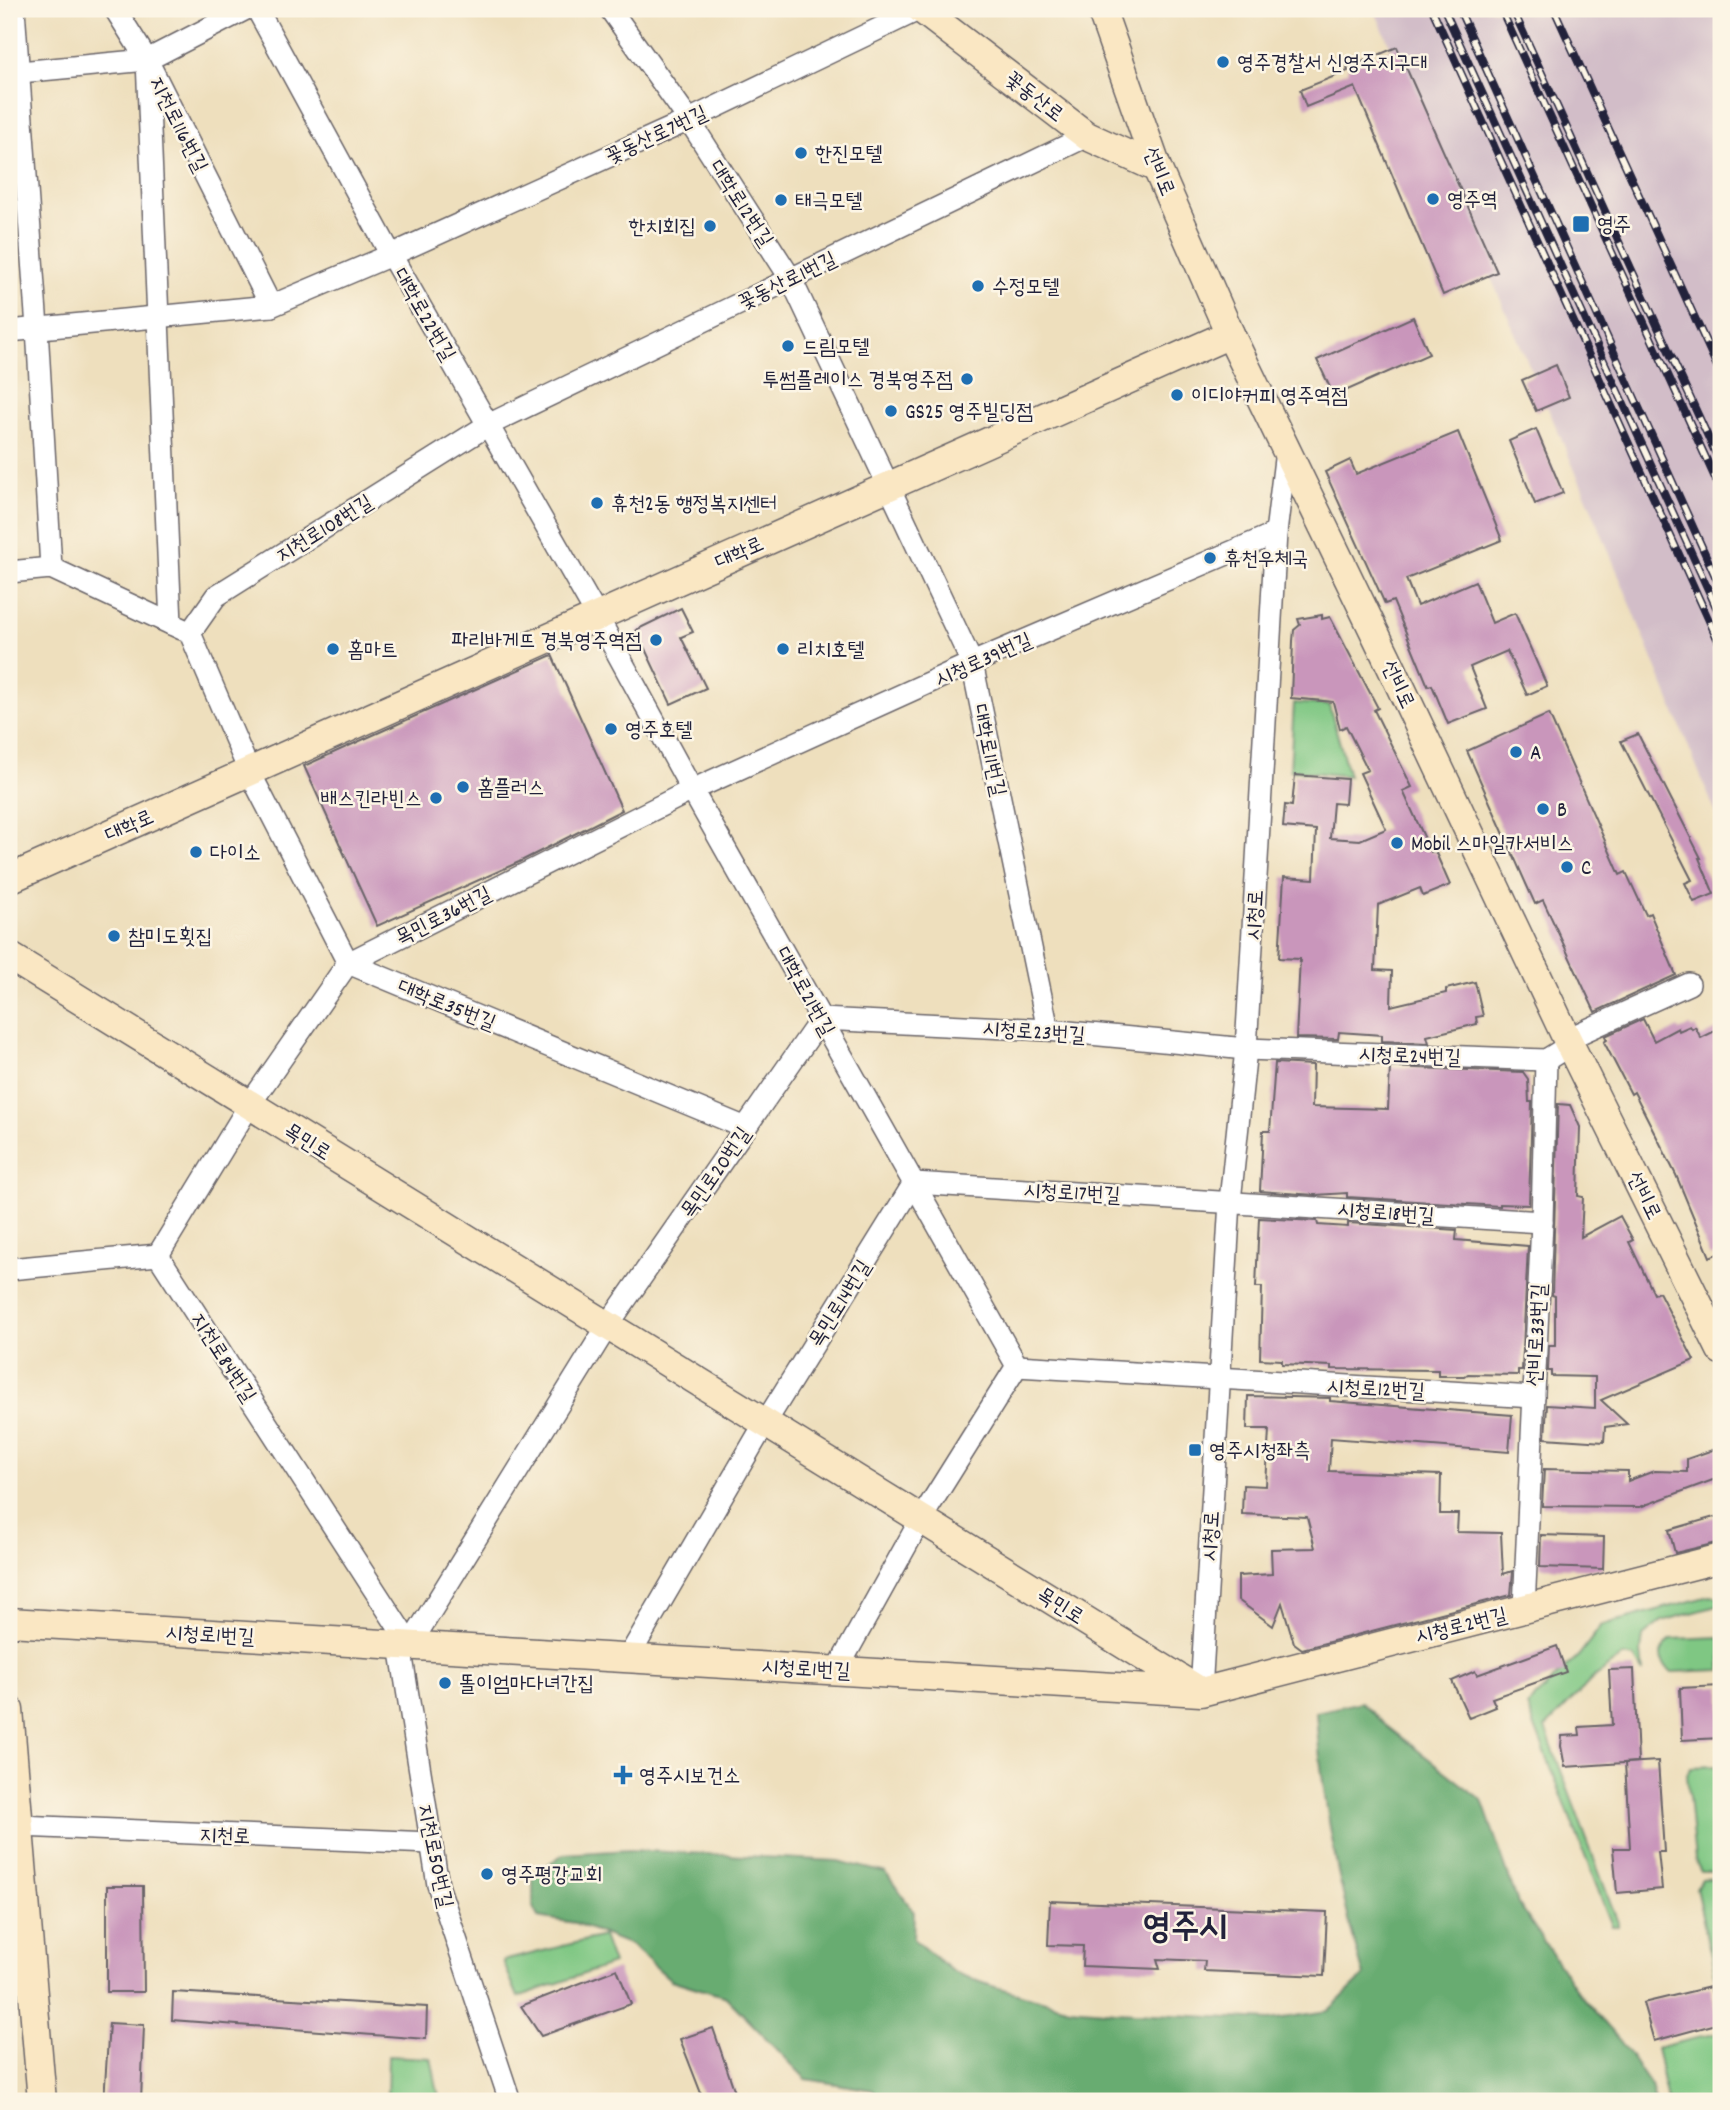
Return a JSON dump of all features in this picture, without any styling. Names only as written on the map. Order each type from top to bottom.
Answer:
[{"type":"main road","name":"꽃동산로","points":[[920,9],[1087,136],[1157,168]]},
{"type":"main road","name":"선비로","points":[[1101,9],[1157,168],[1230,334],[1569,1042],[1721,1350]]},
{"type":"main road","name":"대학로","points":[[9,878],[1230,334]]},
{"type":"main road","name":"목민로","points":[[9,956],[1201,1692]]},
{"type":"main road","name":"시청로2번길","points":[[1201,1692],[1721,1558]]},
{"type":"main road","name":"시청로1번길","points":[[9,1622],[1201,1692]]},
{"type":"main road","points":[[9,1710],[42,2101]]},
{"type":"street","points":[[14,9],[14,73],[37,328],[51,568]]},
{"type":"street","points":[[115,9],[147,60]]},
{"type":"street","points":[[14,73],[147,60],[246,9]]},
{"type":"street","name":"대학로22번길","points":[[257,9],[391,255],[597,616]]},
{"type":"street","name":"대학로12번길","points":[[610,9],[689,120],[791,279],[890,484]]},
{"type":"street","name":"꽃동산로7번길","points":[[391,255],[689,120],[920,9]]},
{"type":"street","name":"지천로116번길","points":[[147,60],[271,306]]},
{"type":"street","name":"지천로116번길","points":[[147,60],[157,317]]},
{"type":"street","name":"꽃동산로1번길","points":[[488,425],[1087,136]]},
{"type":"street","points":[[9,331],[271,306],[391,255]]},
{"type":"street","points":[[157,317],[181,629],[249,771],[348,963]]},
{"type":"street","name":"지천로108번길","points":[[181,629],[216,596],[488,425]]},
{"type":"street","name":"시청로","points":[[1201,1692],[1230,1201],[1246,1049],[1276,533],[1286,451]]},
{"type":"street","name":"대학로11번길","points":[[890,484],[972,663],[1048,1030]]},
{"type":"street","name":"시청로39번길","points":[[692,790],[972,663],[1276,533]]},
{"type":"street","points":[[9,572],[51,568],[181,629]]},
{"type":"street","name":"대학로21번길","points":[[597,616],[692,790],[1017,1366]]},
{"type":"street","name":"목민로36번길","points":[[250,1104],[348,963],[692,790]]},
{"type":"street","name":"대학로35번길","points":[[348,963],[746,1128]]},
{"type":"street","points":[[1546,1060],[1569,1042],[1689,985]]},
{"type":"street","name":"시청로23번길","points":[[821,1019],[1048,1030],[1246,1049]]},
{"type":"street","name":"목민로20번길","points":[[608,1325],[821,1019]]},
{"type":"street","name":"시청로24번길","points":[[1246,1049],[1546,1060]]},
{"type":"street","name":"선비로33번길","points":[[1524,1608],[1542,1222],[1546,1060]]},
{"type":"street","points":[[9,1269],[158,1255],[250,1104]]},
{"type":"street","name":"시청로17번길","points":[[914,1183],[1230,1201]]},
{"type":"street","name":"목민로14번길","points":[[765,1423],[914,1183]]},
{"type":"street","name":"시청로18번길","points":[[1230,1201],[1542,1222]]},
{"type":"street","name":"지천로84번길","points":[[158,1255],[290,1459],[405,1645]]},
{"type":"street","points":[[405,1645],[608,1325]]},
{"type":"street","points":[[837,1670],[921,1519],[1017,1366],[1219,1380]]},
{"type":"street","name":"시청로12번길","points":[[1219,1380],[1534,1396]]},
{"type":"street","points":[[628,1658],[765,1423]]},
{"type":"street","name":"지천로50번길","points":[[405,1645],[438,1885],[510,2101]]},
{"type":"street","name":"지천로","points":[[19,1826],[432,1843]]},
{"type":"shaded area","points":[[1374,9],[1721,9],[1721,826],[1590,505]]},
{"type":"green space","points":[[1294,703],[1329,705],[1349,776],[1290,770]]},
{"type":"green space","points":[[1709,1596],[1721,1597],[1721,1605],[1662,1621],[1643,1636],[1643,1673],[1634,1658],[1623,1656],[1595,1676],[1545,1728],[1618,1923],[1618,1926],[1612,1926],[1527,1706],[1579,1655],[1602,1625]]},
{"type":"green space","points":[[1721,1637],[1721,1670],[1672,1672],[1662,1659],[1662,1652],[1671,1639]]},
{"type":"green space","points":[[1361,1702],[1384,1724],[1482,1800],[1518,1903],[1577,1991],[1621,2042],[1651,2086],[1655,2101],[880,2101],[873,2090],[806,2079],[726,1997],[671,1980],[631,1945],[575,1923],[538,1917],[533,1907],[533,1877],[563,1854],[630,1850],[838,1861],[886,1873],[914,1912],[913,1939],[953,1972],[992,1986],[1070,2008],[1116,2012],[1270,2020],[1328,2011],[1364,1976],[1334,1852],[1316,1712]]},
{"type":"green space","points":[[1721,1766],[1721,1872],[1701,1872],[1695,1860],[1687,1775],[1690,1767]]},
{"type":"green space","points":[[1721,1878],[1721,2001],[1696,1888],[1702,1879]]},
{"type":"green space","points":[[603,1936],[613,1964],[518,1997],[503,1961]]},
{"type":"green space","points":[[1721,2032],[1721,2101],[1667,2101],[1656,2048]]},
{"type":"green space","points":[[388,2056],[431,2058],[439,2097],[434,2101],[387,2101]]},
{"type":"building","name":"영주역","points":[[1397,47],[1497,272],[1443,295],[1355,87],[1306,107],[1300,90]]},
{"type":"building","points":[[1413,317],[1429,354],[1334,396],[1317,360]]},
{"type":"building","points":[[1556,365],[1569,397],[1536,411],[1522,380]]},
{"type":"building","points":[[1536,429],[1563,493],[1535,504],[1509,441]]},
{"type":"building","points":[[1458,432],[1502,540],[1406,579],[1417,606],[1475,581],[1492,623],[1515,613],[1547,686],[1527,695],[1507,651],[1470,667],[1487,709],[1448,724],[1432,685],[1428,686],[1393,601],[1385,604],[1325,472],[1350,460],[1356,474]]},
{"type":"building","points":[[681,608],[693,632],[681,637],[706,688],[671,704],[636,630]]},
{"type":"building","points":[[1322,615],[1322,619],[1330,617],[1378,708],[1374,710],[1412,787],[1403,791],[1431,852],[1435,851],[1450,885],[1423,896],[1420,888],[1378,905],[1375,970],[1392,971],[1391,1006],[1446,993],[1446,989],[1475,982],[1483,1016],[1476,1017],[1477,1024],[1427,1036],[1429,1043],[1382,1041],[1382,1035],[1339,1032],[1338,1039],[1296,1038],[1300,959],[1279,958],[1284,877],[1314,879],[1316,830],[1283,827],[1285,805],[1292,806],[1295,775],[1347,779],[1345,804],[1333,803],[1330,838],[1360,840],[1386,829],[1360,773],[1368,770],[1346,726],[1340,729],[1333,702],[1291,698],[1293,641],[1294,630],[1300,625],[1298,619]]},
{"type":"building","name":"홈플러스","points":[[552,655],[622,810],[519,862],[377,926],[304,766]]},
{"type":"building","points":[[1549,714],[1620,875],[1626,872],[1646,915],[1650,913],[1676,975],[1595,1012],[1543,900],[1535,904],[1467,751]]},
{"type":"building","points":[[1638,734],[1701,858],[1714,894],[1694,902],[1685,883],[1692,880],[1621,741]]},
{"type":"building","points":[[1643,1019],[1654,1041],[1678,1028],[1679,1031],[1690,1026],[1692,1029],[1695,1027],[1701,1038],[1721,1028],[1721,1252],[1710,1257],[1676,1175],[1634,1092],[1631,1094],[1604,1042],[1607,1040],[1605,1036]]},
{"type":"building","points":[[1275,1063],[1313,1065],[1312,1107],[1388,1109],[1390,1067],[1523,1072],[1528,1079],[1529,1102],[1532,1102],[1529,1205],[1500,1206],[1347,1197],[1347,1193],[1315,1195],[1260,1191],[1263,1131],[1270,1131]]},
{"type":"building","points":[[1558,1104],[1570,1105],[1580,1127],[1578,1196],[1583,1197],[1581,1237],[1620,1216],[1633,1240],[1629,1242],[1654,1294],[1659,1292],[1694,1360],[1601,1400],[1627,1424],[1605,1427],[1604,1442],[1545,1438],[1547,1405],[1595,1408],[1595,1377],[1551,1376],[1551,1371],[1548,1371],[1549,1345],[1555,1345],[1555,1296],[1552,1295]]},
{"type":"building","points":[[1259,1218],[1317,1221],[1318,1225],[1348,1227],[1348,1223],[1457,1230],[1456,1240],[1528,1246],[1522,1370],[1518,1370],[1518,1375],[1438,1376],[1438,1370],[1332,1369],[1332,1366],[1282,1364],[1282,1360],[1260,1359],[1262,1287],[1256,1287]]},
{"type":"building","points":[[1248,1396],[1330,1398],[1330,1401],[1512,1415],[1509,1452],[1331,1438],[1329,1471],[1441,1475],[1440,1514],[1458,1514],[1457,1532],[1501,1533],[1503,1574],[1513,1571],[1511,1595],[1302,1649],[1294,1643],[1282,1603],[1273,1626],[1238,1600],[1238,1576],[1272,1574],[1271,1549],[1315,1548],[1307,1517],[1242,1514],[1243,1485],[1266,1486],[1269,1429],[1247,1429]]},
{"type":"building","points":[[1721,1447],[1721,1477],[1640,1507],[1542,1506],[1544,1469],[1628,1471],[1628,1481],[1654,1471],[1687,1472],[1687,1459]]},
{"type":"building","points":[[1721,1515],[1721,1542],[1675,1553],[1669,1530]]},
{"type":"building","points":[[1541,1535],[1604,1537],[1603,1569],[1540,1567]]},
{"type":"building","points":[[1557,1646],[1566,1672],[1492,1698],[1496,1707],[1469,1718],[1452,1681],[1475,1671],[1477,1675]]},
{"type":"building","points":[[1634,1669],[1638,1762],[1565,1767],[1562,1736],[1580,1735],[1579,1727],[1612,1725],[1609,1670]]},
{"type":"building","points":[[1721,1686],[1721,1738],[1682,1740],[1680,1688]]},
{"type":"building","points":[[1658,1761],[1664,1852],[1658,1852],[1662,1889],[1617,1893],[1613,1848],[1630,1848],[1625,1763]]},
{"type":"building","points":[[107,1886],[143,1886],[144,1992],[107,1992]]},
{"type":"building","points":[[1050,1901],[1327,1912],[1324,1976],[1204,1971],[1205,1961],[1157,1959],[1160,1969],[1082,1966],[1083,1946],[1048,1945]]},
{"type":"building","points":[[617,1969],[631,2004],[541,2036],[521,2006]]},
{"type":"building","points":[[1710,1987],[1720,2023],[1654,2041],[1643,2003]]},
{"type":"building","points":[[173,1992],[427,2007],[426,2039],[172,2020]]},
{"type":"building","points":[[109,2023],[144,2025],[141,2101],[104,2101]]},
{"type":"building","points":[[713,2028],[738,2101],[704,2101],[680,2039]]},
{"type":"railway","points":[[1432,9],[1721,647]]},
{"type":"railway","points":[[1444,9],[1721,618]]},
{"type":"railway","points":[[1459,9],[1721,589]]},
{"type":"railway","points":[[1501,9],[1721,491]]},
{"type":"railway","points":[[1554,9],[1721,375]]},
{"type":"railway","points":[[1513,10],[1721,465]]},
{"type":"place","name":"영주경찰서 신영주지구대","points":[[1223,62]]},
{"type":"place","name":"한진모텔","points":[[801,153]]},
{"type":"place","name":"영주역","points":[[1433,199]]},
{"type":"place","name":"태극모텔","points":[[781,200]]},
{"type":"place","name":"영주","points":[[1581,224]]},
{"type":"place","name":"한치회집","points":[[710,226]]},
{"type":"place","name":"수정모텔","points":[[978,286]]},
{"type":"place","name":"드림모텔","points":[[788,346]]},
{"type":"place","name":"투썸플레이스 경북영주점","points":[[967,379]]},
{"type":"place","name":"이디야커피 영주역점","points":[[1177,395]]},
{"type":"place","name":"GS25 영주빌딩점","points":[[891,411]]},
{"type":"place","name":"휴천2동 행정복지센터","points":[[597,503]]},
{"type":"place","name":"휴천우체국","points":[[1210,558]]},
{"type":"place","name":"파리바게뜨 경북영주역점","points":[[656,640]]},
{"type":"place","name":"홈마트","points":[[333,649]]},
{"type":"place","name":"리치호텔","points":[[783,649]]},
{"type":"place","name":"영주호텔","points":[[611,729]]},
{"type":"place","name":"A","points":[[1516,752]]},
{"type":"place","name":"홈플러스","points":[[463,787]]},
{"type":"place","name":"배스킨라빈스","points":[[436,798]]},
{"type":"place","name":"B","points":[[1543,809]]},
{"type":"place","name":"Mobil 스마일카서비스","points":[[1397,843]]},
{"type":"place","name":"다이소","points":[[196,852]]},
{"type":"place","name":"C","points":[[1567,867]]},
{"type":"place","name":"참미도횟집","points":[[114,936]]},
{"type":"place","name":"영주시청좌측","points":[[1195,1450]]},
{"type":"place","name":"똘이엄마다녀간집","points":[[445,1683]]},
{"type":"place","name":"영주시보건소","points":[[623,1775]]},
{"type":"place","name":"영주평강교회","points":[[487,1874]]},
{"type":"district","name":"영주시","points":[[1185,1925]]}]
